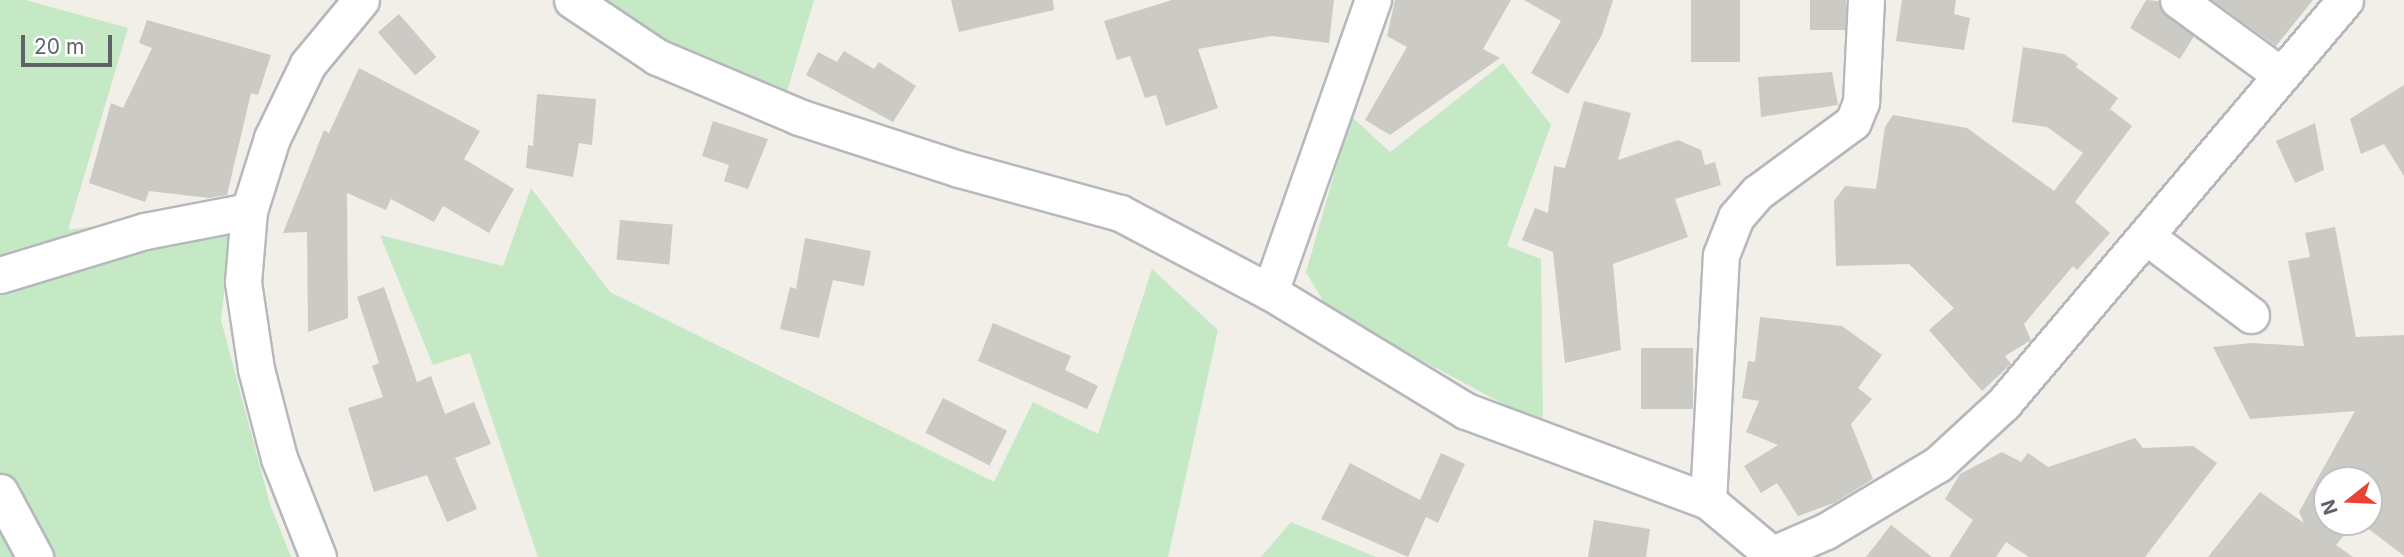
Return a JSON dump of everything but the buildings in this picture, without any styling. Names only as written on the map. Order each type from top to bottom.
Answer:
[{"type":"street","points":[[318,557],[279,458],[256,369],[243,282],[249,211],[272,138],[308,64],[361,0]]},
{"type":"street","points":[[572,0],[657,57],[799,117],[959,169],[1120,213],[1270,292],[1466,411],[1708,501],[1774,556],[1826,531],[1938,464],[2004,403],[2345,0]]},
{"type":"street","points":[[1270,292],[1373,0]]},
{"type":"street","points":[[1708,501],[1721,255],[1736,217],[1758,192],[1853,122],[1861,102],[1866,0]]},
{"type":"street","points":[[2178,0],[2281,75]]},
{"type":"street","points":[[0,275],[145,231],[249,211]]},
{"type":"street","points":[[2147,237],[2250,315]]},
{"type":"street","points":[[0,492],[35,557]]},
{"type":"green space","points":[[0,0],[25,0],[128,28],[68,230],[234,206],[221,320],[270,504],[291,557],[0,557]]},
{"type":"green space","points":[[591,0],[814,0],[786,95],[612,19]]},
{"type":"green space","points":[[1503,63],[1551,125],[1507,246],[1541,259],[1543,425],[1329,311],[1306,272],[1351,116],[1390,152]]},
{"type":"green space","points":[[531,188],[610,292],[994,482],[1033,402],[1098,434],[1152,269],[1218,330],[1168,557],[538,557],[470,353],[433,365],[380,235],[503,266]]},
{"type":"green space","points":[[1291,522],[1376,557],[1261,557]]}]
